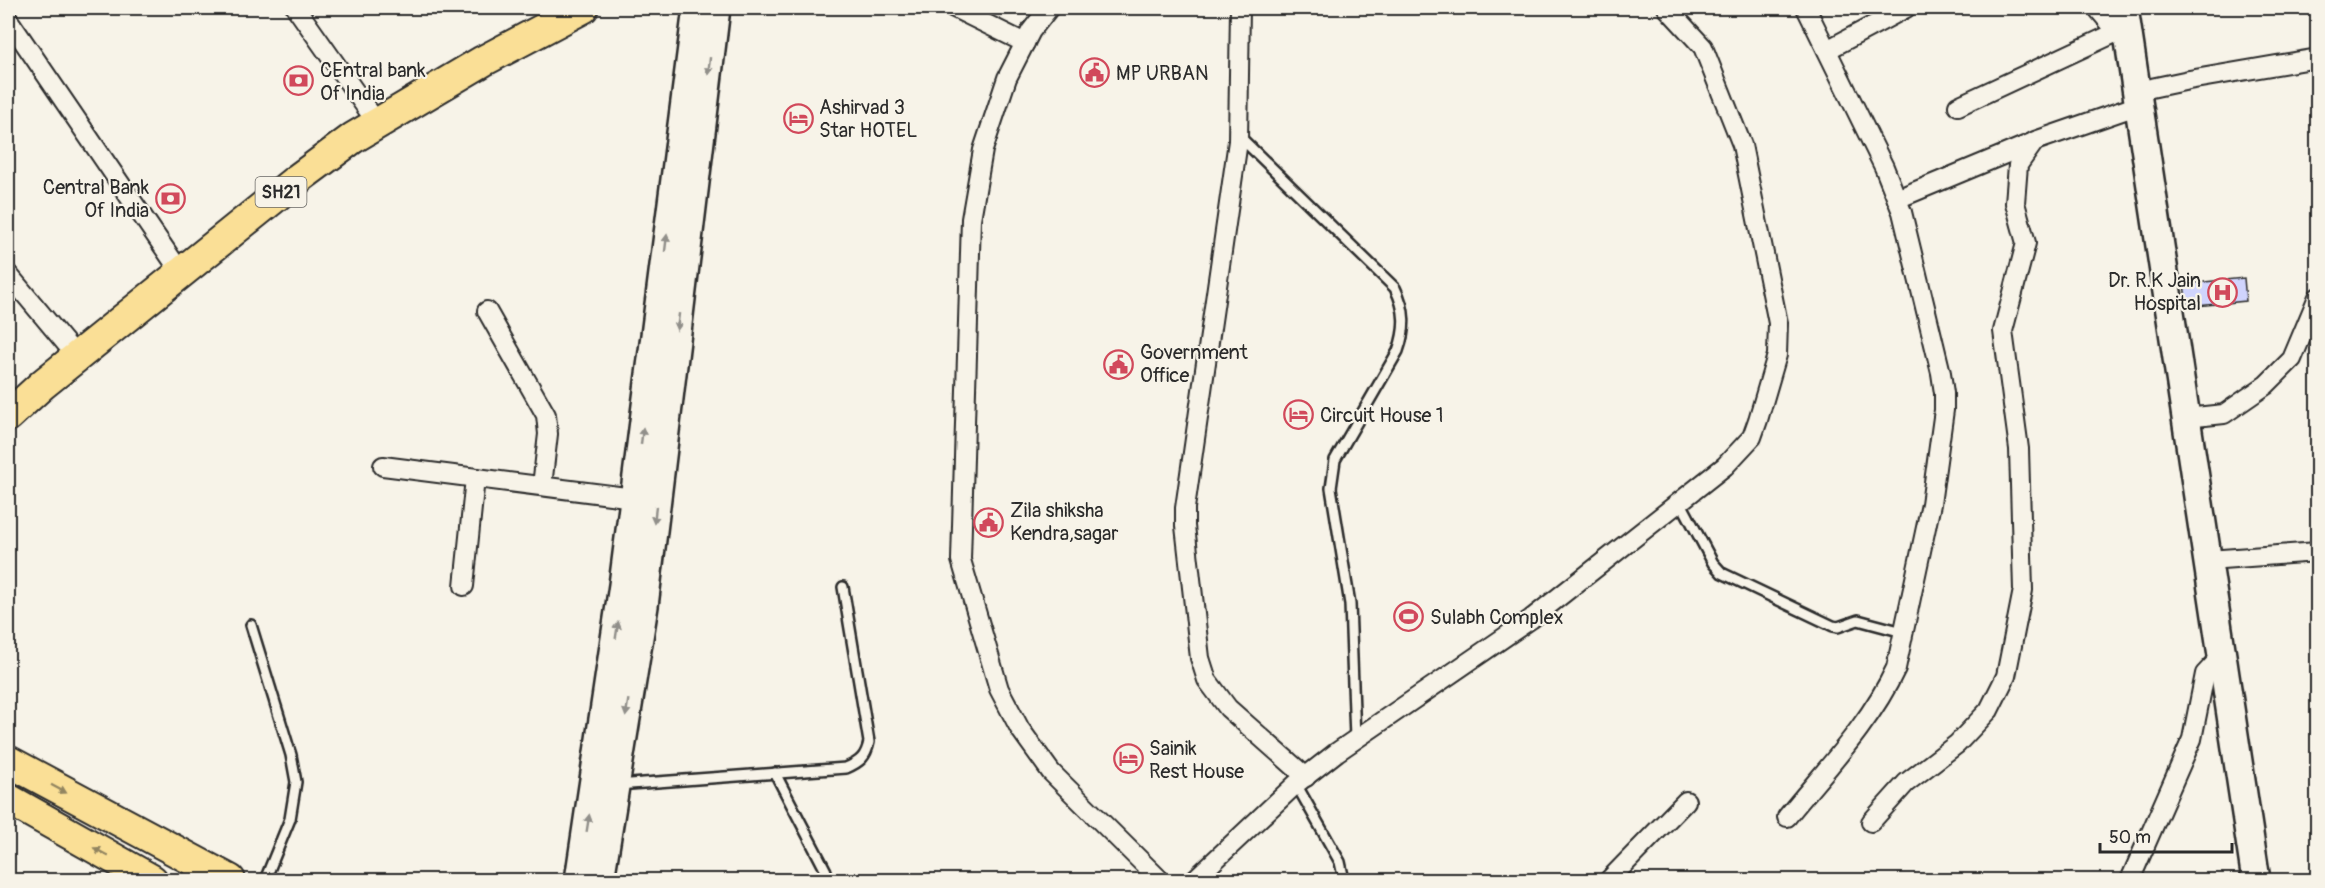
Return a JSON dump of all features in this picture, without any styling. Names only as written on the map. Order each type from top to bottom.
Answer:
[{"type":"main road","name":"SH21","points":[[8,400],[68,345],[334,134],[549,8]]},
{"type":"main road","name":"SH21","points":[[8,416],[43,384],[295,181],[353,138],[483,61],[582,8]]},
{"type":"main road","points":[[8,761],[230,880]]},
{"type":"main road","points":[[8,799],[152,880]]},
{"type":"street","points":[[296,8],[370,113]]},
{"type":"street","points":[[579,880],[623,585],[697,8]]},
{"type":"street","points":[[600,880],[644,606],[716,8]]},
{"type":"street","points":[[954,8],[1025,43]]},
{"type":"street","points":[[1049,8],[1031,31],[1007,78],[983,150],[971,219],[961,560],[999,689],[1020,729],[1050,772],[1160,880]]},
{"type":"street","points":[[1240,8],[1238,135],[1185,508],[1185,526],[1200,658],[1207,680],[1228,708],[1301,780]]},
{"type":"street","points":[[1194,880],[1301,780],[1355,738],[1531,619],[1725,466],[1752,436],[1777,355],[1778,331],[1742,146],[1703,47],[1666,8]]},
{"type":"street","points":[[1787,817],[1877,704],[1896,668],[1931,504],[1944,410],[1941,373],[1898,199],[1806,8]]},
{"type":"street","points":[[1827,50],[1906,8]]},
{"type":"street","points":[[2097,8],[2124,29],[2138,98],[2256,880]]},
{"type":"street","points":[[8,19],[173,261]]},
{"type":"street","points":[[1958,106],[2124,29]]},
{"type":"street","points":[[1898,199],[2138,98],[2189,80],[2318,58]]},
{"type":"street","points":[[1871,822],[1905,783],[1957,744],[1989,710],[2006,676],[2023,590],[2019,449],[2003,331],[2025,243],[2015,203],[2018,165],[2035,141]]},
{"type":"street","points":[[8,274],[68,345]]},
{"type":"street","points":[[2186,418],[2224,414],[2266,385],[2292,359],[2318,297]]},
{"type":"street","points":[[486,311],[546,415],[548,434],[542,486]]},
{"type":"street","points":[[383,466],[634,498]]},
{"type":"street","points":[[464,586],[475,478]]},
{"type":"street","points":[[2208,561],[2318,552]]},
{"type":"street","points":[[2130,880],[2192,739],[2205,674],[2222,656]]},
{"type":"street","points":[[1609,880],[1686,801]]},
{"type":"lane","points":[[1238,135],[1395,288],[1402,302],[1405,316],[1404,334],[1398,351],[1335,460],[1331,475],[1331,488],[1350,604],[1355,738]]},
{"type":"lane","points":[[1680,501],[1713,563],[1729,578],[1833,626],[1838,627],[1858,620],[1903,632]]},
{"type":"lane","points":[[615,785],[846,768],[858,762],[866,754],[869,742],[843,587]]},
{"type":"lane","points":[[251,625],[291,755],[296,782],[290,819],[265,880]]},
{"type":"lane","points":[[775,773],[826,871]]},
{"type":"lane","points":[[1301,780],[1340,862],[1344,880]]},
{"type":"building","points":[[2244,278],[2246,301],[2187,307],[2184,284]]},
{"type":"place","name":"MP URBAN","points":[[1095,73]]},
{"type":"place","name":"CEntral bank Of India","points":[[299,81]]},
{"type":"place","name":"Ashirvad 3 Star HOTEL","points":[[798,119]]},
{"type":"place","name":"Central Bank Of India","points":[[170,199]]},
{"type":"place","name":"Dr. R.K Jain Hospital","points":[[2222,292]]},
{"type":"place","name":"Government Office","points":[[1119,364]]},
{"type":"place","name":"Circuit House 1","points":[[1299,415]]},
{"type":"place","name":"Zila shiksha Kendra,sagar","points":[[989,522]]},
{"type":"place","name":"Sulabh Complex","points":[[1409,617]]},
{"type":"place","name":"Sainik Rest House","points":[[1128,759]]}]
